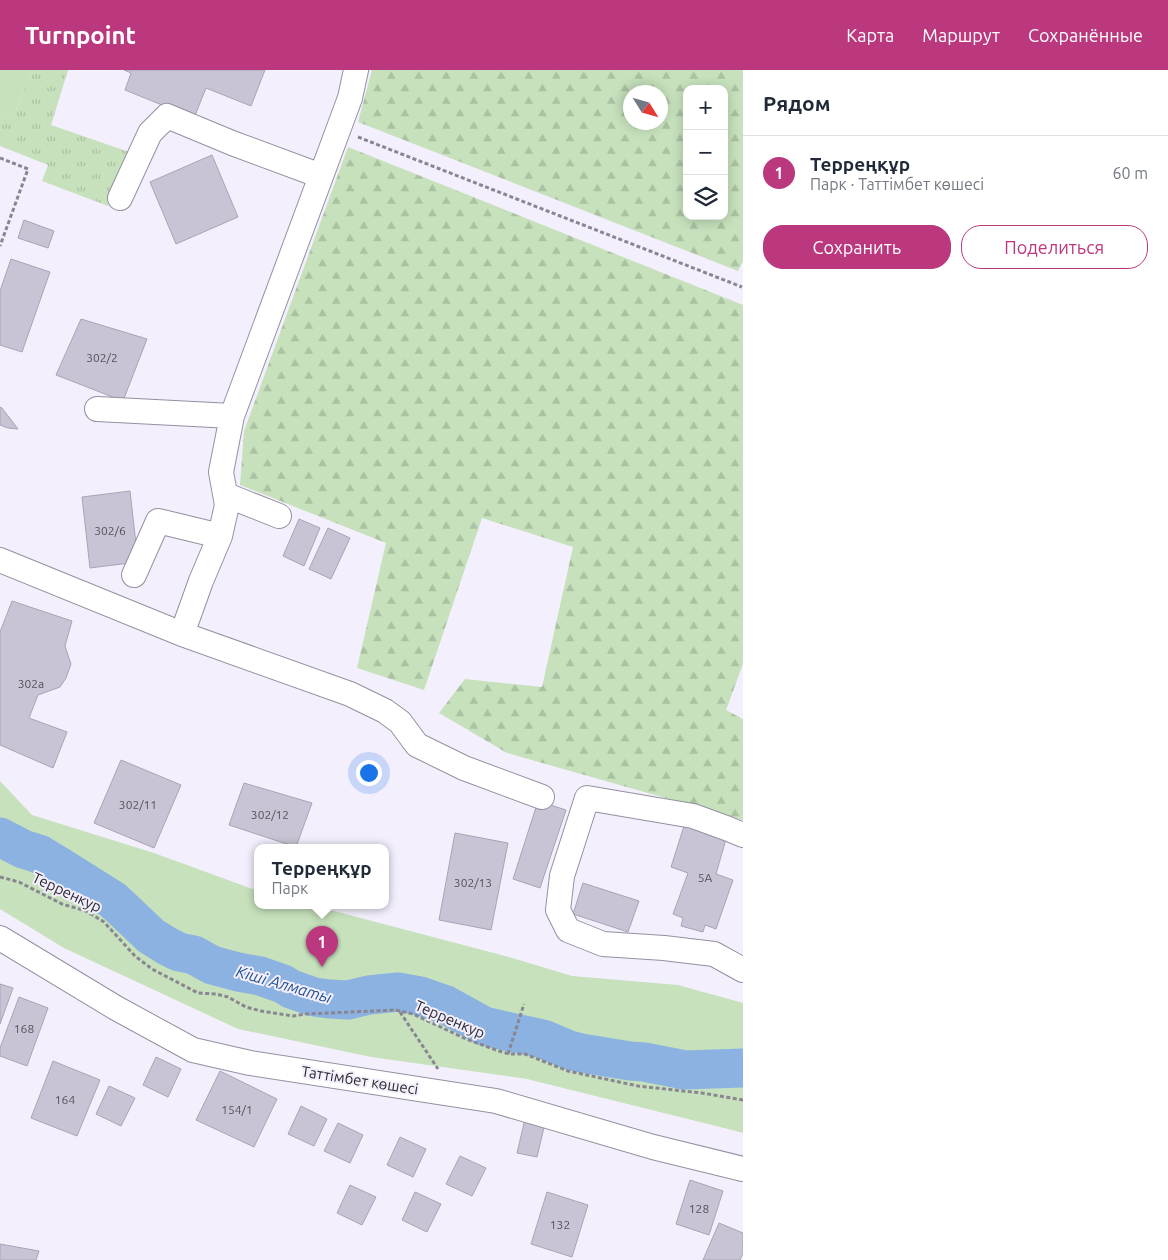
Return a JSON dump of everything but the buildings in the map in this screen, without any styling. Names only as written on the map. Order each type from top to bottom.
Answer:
[{"type":"street","points":[[182,634],[220,536],[228,505],[222,472],[232,416],[350,98],[356,70]]},
{"type":"street","points":[[120,198],[150,133],[167,116],[232,143],[321,176]]},
{"type":"street","points":[[97,409],[232,416]]},
{"type":"street","points":[[226,495],[279,516]]},
{"type":"street","points":[[134,575],[158,521],[220,536]]},
{"type":"street","points":[[0,560],[182,634],[350,694],[385,711],[400,722],[417,745],[464,768],[542,797]]},
{"type":"street","points":[[743,835],[693,816],[588,798],[562,876],[558,910],[568,930],[602,944],[664,948],[714,954],[743,970]]},
{"type":"street","name":"Таттімбет көшесі","points":[[0,938],[116,1008],[193,1050],[250,1063],[496,1100],[654,1147],[743,1169]]},
{"type":"path","points":[[338,130],[742,287]]},
{"type":"path","points":[[0,158],[28,169],[0,246]]},
{"type":"path","name":"Терренкур","points":[[0,877],[19,882],[62,904],[86,911],[104,922],[136,956],[152,969],[198,993],[216,994],[246,1007],[293,1016],[400,1011],[413,1014],[466,1039],[508,1054],[525,1054],[568,1071],[638,1086],[702,1093],[743,1100]]},
{"type":"path","points":[[508,1054],[524,1004]]},
{"type":"path","points":[[400,1011],[432,1059]]},
{"type":"green space","points":[[0,70],[32,70],[13,118],[0,113]]},
{"type":"green space","points":[[32,70],[68,70],[51,125],[129,152],[108,206],[42,181],[48,165],[0,146],[0,113],[13,118]]},
{"type":"green space","points":[[372,70],[743,70],[743,261],[738,271],[358,122]]},
{"type":"green space","points":[[348,147],[743,305],[743,664],[726,710],[743,719],[743,820],[507,753],[439,713],[465,679],[542,687],[573,547],[482,518],[424,690],[357,668],[386,543],[240,485],[244,431]]},
{"type":"green space","points":[[0,781],[32,815],[154,853],[254,890],[254,909],[326,909],[509,957],[572,976],[678,985],[743,1003],[743,1133],[527,1079],[371,1057],[238,1029],[64,948],[0,909]]},
{"type":"waterway","name":"Кіші Алматы","points":[[0,837],[23,849],[39,854],[113,900],[151,936],[167,946],[179,952],[194,955],[212,965],[260,976],[314,997],[348,1000],[369,995],[398,992],[420,996],[446,1005],[484,1026],[543,1039],[581,1053],[685,1070],[743,1068]]},
{"type":"place","name":"Терреңқұр","points":[[322,967]]}]
